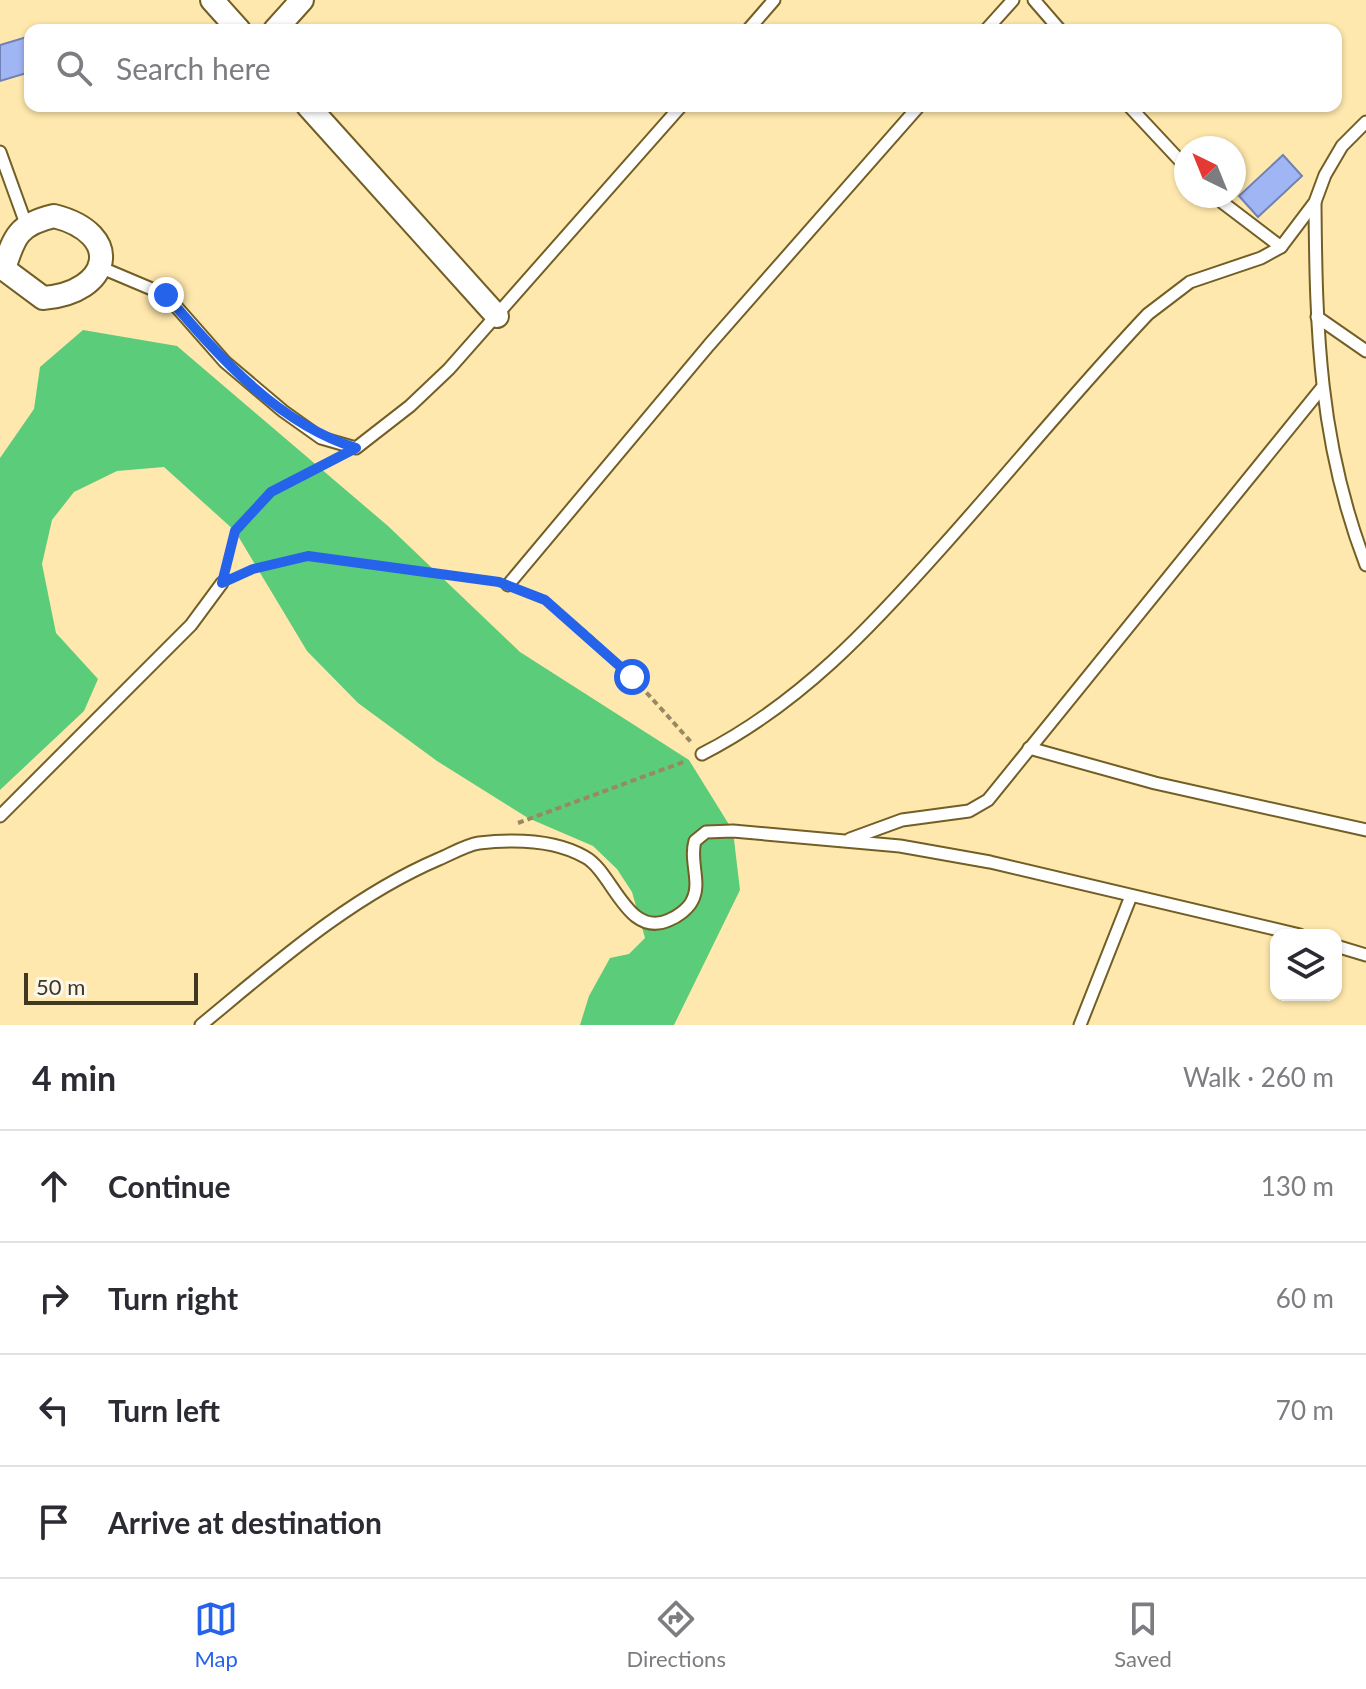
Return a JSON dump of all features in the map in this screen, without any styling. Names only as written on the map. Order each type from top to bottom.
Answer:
[{"type":"street","points":[[212,0],[234,24]]},
{"type":"street","points":[[280,24],[302,0]]},
{"type":"street","points":[[313,112],[497,316]]},
{"type":"street","points":[[54,216],[75,222],[91,232],[103,250],[102,268],[87,285],[65,296],[43,298],[2,270],[15,239],[26,224],[54,216]]},
{"type":"lane","points":[[753,24],[774,0]]},
{"type":"lane","points":[[991,24],[1013,0]]},
{"type":"lane","points":[[1034,0],[1055,24]]},
{"type":"lane","points":[[102,268],[166,295],[225,362],[283,411],[321,438],[356,448],[410,406],[497,316],[676,112]]},
{"type":"lane","points":[[508,585],[690,367],[914,112]]},
{"type":"lane","points":[[1135,112],[1174,154]]},
{"type":"lane","points":[[702,754],[743,733],[789,702],[849,650],[1148,314],[1190,282],[1261,258],[1281,247],[1315,202],[1325,175],[1342,146],[1366,122]]},
{"type":"lane","points":[[0,152],[26,224]]},
{"type":"lane","points":[[1315,202],[1321,389],[1335,471],[1366,565]]},
{"type":"lane","points":[[1230,208],[1281,247]]},
{"type":"lane","points":[[1317,317],[1366,351]]},
{"type":"lane","points":[[845,840],[902,820],[979,806],[999,788],[1321,389]]},
{"type":"lane","points":[[0,816],[191,625],[222,583]]},
{"type":"lane","points":[[1029,748],[1155,783],[1366,830]]},
{"type":"lane","points":[[201,1025],[288,953],[381,888],[476,843],[539,842],[571,849],[602,870],[628,911],[645,921],[661,924],[676,917],[692,902],[696,888],[693,848],[700,834],[733,831],[845,840],[990,862],[1274,929]]},
{"type":"lane","points":[[1080,1025],[1131,896]]},
{"type":"lane","points":[[1342,948],[1366,955]]},
{"type":"path","points":[[222,583],[235,531],[271,492],[356,448]]},
{"type":"path","points":[[222,583],[253,569],[308,556],[508,585],[545,600],[559,611],[632,677],[702,754],[515,825]]},
{"type":"shaded area","points":[[83,330],[177,346],[388,526],[520,652],[689,760],[733,831],[740,890],[674,1025],[580,1025],[589,996],[610,958],[629,954],[645,938],[632,892],[617,869],[593,846],[528,818],[437,761],[358,703],[307,651],[235,531],[164,467],[117,471],[74,492],[52,520],[42,564],[56,633],[98,679],[84,711],[0,790],[0,458],[34,409],[40,367]]},
{"type":"building","points":[[24,38],[24,74],[0,81],[0,45]]},
{"type":"building","points":[[1283,155],[1302,176],[1258,217],[1246,204],[1246,189]]},
{"type":"route","points":[[166,295],[225,362],[283,411],[321,438],[356,448],[271,492],[235,531],[222,583],[253,569],[308,556],[499,582],[545,600],[632,677]]}]
